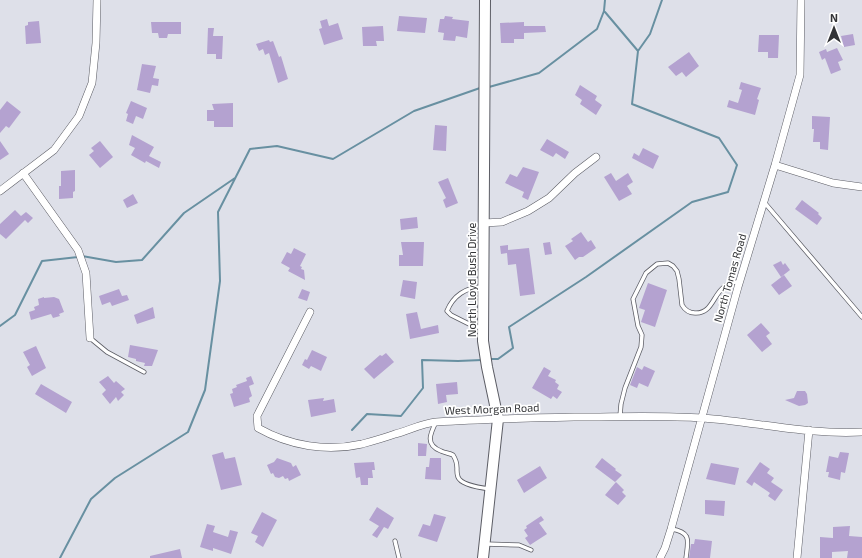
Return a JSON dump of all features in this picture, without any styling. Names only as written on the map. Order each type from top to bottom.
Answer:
[{"type":"street","points":[[0,191],[54,150],[79,116],[92,82],[96,44],[97,0]]},
{"type":"street","name":"North Lloyd Bush Drive","points":[[483,558],[498,419],[485,355],[483,327],[485,0]]},
{"type":"street","name":"North Tomas Road","points":[[660,558],[666,548],[740,281],[800,75],[801,0]]},
{"type":"street","points":[[484,223],[502,222],[528,211],[549,198],[575,173],[596,157]]},
{"type":"street","points":[[775,165],[833,183],[862,187]]},
{"type":"street","points":[[23,173],[78,250],[86,273],[90,338]]},
{"type":"street","name":"West Morgan Road","points":[[310,312],[257,416],[258,428],[284,441],[298,445],[343,447],[362,444],[436,422],[620,416],[703,418],[809,430],[862,432]]},
{"type":"street","points":[[797,558],[809,430]]},
{"type":"lane","points":[[764,201],[862,317]]},
{"type":"lane","points":[[620,416],[625,388],[641,347],[642,335],[638,326],[633,299],[646,273],[657,264],[668,263],[673,266],[677,271],[679,279],[682,305],[692,313],[702,313],[709,307],[724,287],[740,281]]},
{"type":"lane","points":[[483,287],[474,287],[462,292],[456,297],[447,311],[450,316],[475,327],[483,327]]},
{"type":"lane","points":[[90,338],[107,352],[144,372]]},
{"type":"lane","points":[[436,422],[430,434],[430,440],[434,447],[453,455],[458,466],[458,477],[461,481],[476,487],[491,490]]},
{"type":"lane","points":[[671,529],[681,530],[686,535],[688,540],[686,558]]},
{"type":"lane","points":[[395,541],[399,558]]},
{"type":"lane","points":[[485,544],[519,545],[531,550]]},
{"type":"building","points":[[399,16],[427,18],[425,33],[397,31]]},
{"type":"building","points":[[445,16],[453,17],[452,19],[469,21],[467,38],[456,36],[455,41],[443,40],[444,33],[438,32],[440,19],[444,19]]},
{"type":"building","points":[[327,19],[329,26],[338,23],[343,39],[324,45],[319,29],[322,28],[320,21]]},
{"type":"building","points":[[39,21],[41,43],[26,44],[25,26],[28,25],[28,22]]},
{"type":"building","points":[[151,22],[181,22],[181,34],[168,34],[167,38],[159,38],[158,33],[152,33]]},
{"type":"building","points":[[524,22],[524,26],[545,26],[546,32],[524,33],[524,39],[514,39],[514,43],[501,43],[500,23]]},
{"type":"building","points":[[383,26],[384,41],[376,41],[377,46],[363,46],[362,27]]},
{"type":"building","points":[[208,28],[214,28],[213,36],[223,36],[222,59],[216,59],[216,54],[207,54]]},
{"type":"building","points":[[853,34],[855,45],[844,47],[841,36]]},
{"type":"building","points":[[759,35],[779,35],[778,58],[768,58],[768,52],[758,52]]},
{"type":"building","points":[[269,40],[270,42],[273,41],[279,57],[281,56],[288,79],[278,83],[269,53],[265,55],[263,49],[259,51],[256,44]]},
{"type":"building","points":[[837,48],[843,60],[838,62],[841,70],[831,74],[825,58],[822,60],[819,52],[826,49],[827,52]]},
{"type":"building","points":[[689,52],[699,66],[686,77],[682,72],[676,76],[668,67]]},
{"type":"building","points":[[142,64],[156,66],[153,78],[159,79],[158,86],[152,85],[150,93],[137,90]]},
{"type":"building","points":[[741,82],[761,88],[757,99],[759,100],[755,115],[727,107],[729,100],[738,103],[742,90],[739,89]]},
{"type":"building","points":[[580,85],[597,96],[595,100],[602,105],[596,115],[580,104],[582,100],[575,95]]},
{"type":"building","points":[[7,101],[21,112],[9,128],[6,126],[0,133],[0,110]]},
{"type":"building","points":[[131,101],[147,108],[143,119],[136,116],[133,124],[126,121],[128,114],[126,113]]},
{"type":"building","points":[[233,103],[233,127],[214,127],[214,121],[207,121],[207,110],[214,110],[212,104]]},
{"type":"building","points":[[812,116],[830,117],[828,150],[820,149],[820,142],[813,142],[814,129],[812,129]]},
{"type":"building","points":[[435,125],[447,126],[446,151],[433,150]]},
{"type":"building","points":[[132,135],[154,147],[149,156],[161,162],[159,168],[146,161],[145,163],[131,155],[135,148],[129,145]]},
{"type":"building","points":[[547,139],[569,152],[565,159],[556,153],[553,157],[540,150]]},
{"type":"building","points":[[0,141],[9,154],[0,160]]},
{"type":"building","points":[[100,141],[113,157],[100,168],[89,155],[94,151],[91,148]]},
{"type":"building","points":[[643,148],[659,156],[653,169],[632,158],[634,153],[639,156]]},
{"type":"building","points":[[523,167],[539,172],[528,200],[522,197],[524,192],[505,183],[510,174],[517,177]]},
{"type":"building","points":[[75,170],[75,191],[73,192],[73,198],[59,199],[61,171]]},
{"type":"building","points":[[611,173],[616,181],[628,173],[633,182],[627,186],[632,194],[619,201],[604,177]]},
{"type":"building","points":[[448,178],[458,203],[446,208],[443,200],[446,198],[438,182]]},
{"type":"building","points":[[133,194],[138,203],[127,208],[123,200]]},
{"type":"building","points":[[802,200],[819,213],[818,214],[822,218],[817,225],[795,209]]},
{"type":"building","points":[[15,210],[21,216],[26,212],[33,218],[28,223],[25,220],[6,239],[0,234],[0,224]]},
{"type":"building","points":[[417,217],[418,228],[401,230],[400,219]]},
{"type":"building","points":[[581,232],[588,242],[591,240],[596,248],[583,257],[579,257],[575,260],[565,246],[573,241],[571,239]]},
{"type":"building","points":[[401,242],[424,242],[423,266],[399,266],[399,255],[403,255]]},
{"type":"building","points":[[550,242],[552,254],[545,255],[543,243]]},
{"type":"building","points":[[508,245],[508,250],[529,248],[535,294],[520,296],[516,264],[508,265],[507,253],[501,254],[500,246]]},
{"type":"building","points":[[294,248],[306,254],[300,266],[302,267],[301,269],[304,270],[305,280],[288,271],[290,268],[281,263],[287,252],[291,254]]},
{"type":"building","points":[[781,261],[783,265],[785,263],[790,270],[781,277],[773,265]]},
{"type":"building","points":[[784,275],[792,286],[779,295],[771,285]]},
{"type":"building","points":[[403,280],[417,282],[415,299],[400,296]]},
{"type":"building","points":[[648,283],[667,290],[655,327],[641,322],[645,310],[639,308]]},
{"type":"building","points":[[119,289],[122,296],[127,295],[129,300],[112,306],[110,302],[102,305],[99,296]]},
{"type":"building","points":[[302,289],[310,292],[307,301],[298,298]]},
{"type":"building","points":[[44,297],[54,297],[59,299],[64,312],[59,314],[60,316],[53,318],[51,314],[31,320],[29,312],[35,310],[34,307],[39,305],[38,299]]},
{"type":"building","points":[[153,307],[155,318],[137,324],[134,315]]},
{"type":"building","points":[[417,312],[421,329],[438,325],[439,333],[410,339],[406,314]]},
{"type":"building","points":[[761,323],[770,333],[766,336],[772,344],[762,352],[747,335]]},
{"type":"building","points":[[130,345],[158,350],[152,366],[144,366],[145,363],[128,357]]},
{"type":"building","points":[[36,346],[46,368],[32,376],[27,367],[30,365],[23,352]]},
{"type":"building","points":[[312,350],[327,357],[321,371],[311,366],[309,369],[302,365],[305,359],[307,360]]},
{"type":"building","points":[[386,353],[394,362],[374,379],[364,369],[380,355],[382,356]]},
{"type":"building","points":[[644,366],[655,371],[648,387],[639,383],[637,388],[630,385],[637,367],[642,370]]},
{"type":"building","points":[[544,367],[551,371],[548,376],[556,380],[555,382],[559,385],[557,389],[562,392],[557,399],[553,396],[551,399],[532,388]]},
{"type":"building","points":[[108,376],[114,383],[116,381],[125,389],[121,392],[124,395],[118,401],[116,397],[110,404],[102,394],[106,390],[99,382]]},
{"type":"building","points":[[251,376],[254,384],[249,386],[252,396],[249,398],[250,402],[234,407],[230,394],[233,393],[232,389],[237,387],[236,385],[247,381],[246,378]]},
{"type":"building","points":[[457,382],[458,394],[446,395],[447,402],[438,404],[436,384]]},
{"type":"building","points":[[41,384],[72,402],[66,413],[35,394]]},
{"type":"building","points":[[797,391],[805,391],[807,394],[808,403],[799,406],[785,400],[794,398]]},
{"type":"building","points":[[324,398],[323,401],[334,399],[336,412],[311,417],[308,400]]},
{"type":"building","points":[[418,443],[427,444],[426,456],[418,456]]},
{"type":"building","points":[[223,452],[225,459],[235,457],[242,485],[221,490],[212,455]]},
{"type":"building","points":[[840,452],[849,453],[845,473],[841,472],[840,480],[828,477],[829,472],[826,472],[829,456],[838,458]]},
{"type":"building","points":[[277,458],[291,463],[293,467],[296,465],[301,475],[289,481],[288,478],[285,479],[283,476],[279,478],[275,477],[273,473],[271,474],[267,465],[274,462]]},
{"type":"building","points":[[430,458],[441,458],[441,480],[425,479],[426,467],[429,467]]},
{"type":"building","points":[[602,458],[622,475],[615,482],[595,467]]},
{"type":"building","points":[[374,462],[375,470],[372,470],[373,478],[368,478],[368,485],[361,485],[360,477],[356,478],[354,463]]},
{"type":"building","points":[[760,462],[770,469],[767,473],[774,478],[771,482],[783,490],[775,501],[768,496],[770,493],[754,482],[752,486],[746,482]]},
{"type":"building","points":[[711,463],[739,468],[735,485],[706,479]]},
{"type":"building","points":[[540,466],[547,478],[524,493],[517,480]]},
{"type":"building","points":[[616,482],[624,490],[622,492],[626,496],[618,505],[605,495]]},
{"type":"building","points":[[705,500],[725,501],[724,516],[705,514]]},
{"type":"building","points":[[377,507],[394,518],[388,529],[384,527],[377,538],[372,535],[379,526],[369,520]]},
{"type":"building","points":[[262,512],[277,520],[263,547],[255,542],[258,536],[251,533]]},
{"type":"building","points":[[434,514],[446,517],[437,542],[418,536],[423,524],[430,526]]},
{"type":"building","points":[[541,516],[544,520],[539,523],[547,534],[530,545],[525,538],[528,536],[524,530],[527,528],[526,526]]},
{"type":"building","points":[[207,524],[215,526],[213,532],[228,537],[230,530],[238,532],[231,554],[213,548],[213,551],[200,547]]},
{"type":"building","points":[[850,526],[849,536],[862,537],[862,558],[847,558],[848,551],[832,552],[832,558],[820,558],[820,537],[833,538],[833,527]]},
{"type":"building","points":[[695,539],[712,541],[710,558],[689,558],[691,544],[694,544]]},
{"type":"building","points":[[180,549],[182,558],[150,558],[150,556]]},
{"type":"waterway","points":[[489,87],[539,73],[597,29],[604,11],[605,0]]},
{"type":"waterway","points":[[638,51],[650,34],[662,0]]},
{"type":"waterway","points":[[488,359],[498,359],[513,348],[509,327],[586,277],[692,202],[728,192],[737,165],[719,138],[632,104],[638,51],[605,12]]},
{"type":"waterway","points":[[60,558],[91,499],[115,478],[188,432],[205,390],[220,281],[218,212],[250,149],[277,146],[333,159],[414,111],[480,88]]},
{"type":"waterway","points":[[82,256],[116,262],[142,260],[184,213],[235,178]]},
{"type":"waterway","points":[[0,326],[15,315],[42,261],[78,257]]},
{"type":"waterway","points":[[352,430],[367,414],[401,416],[423,388],[422,360],[482,360]]}]
